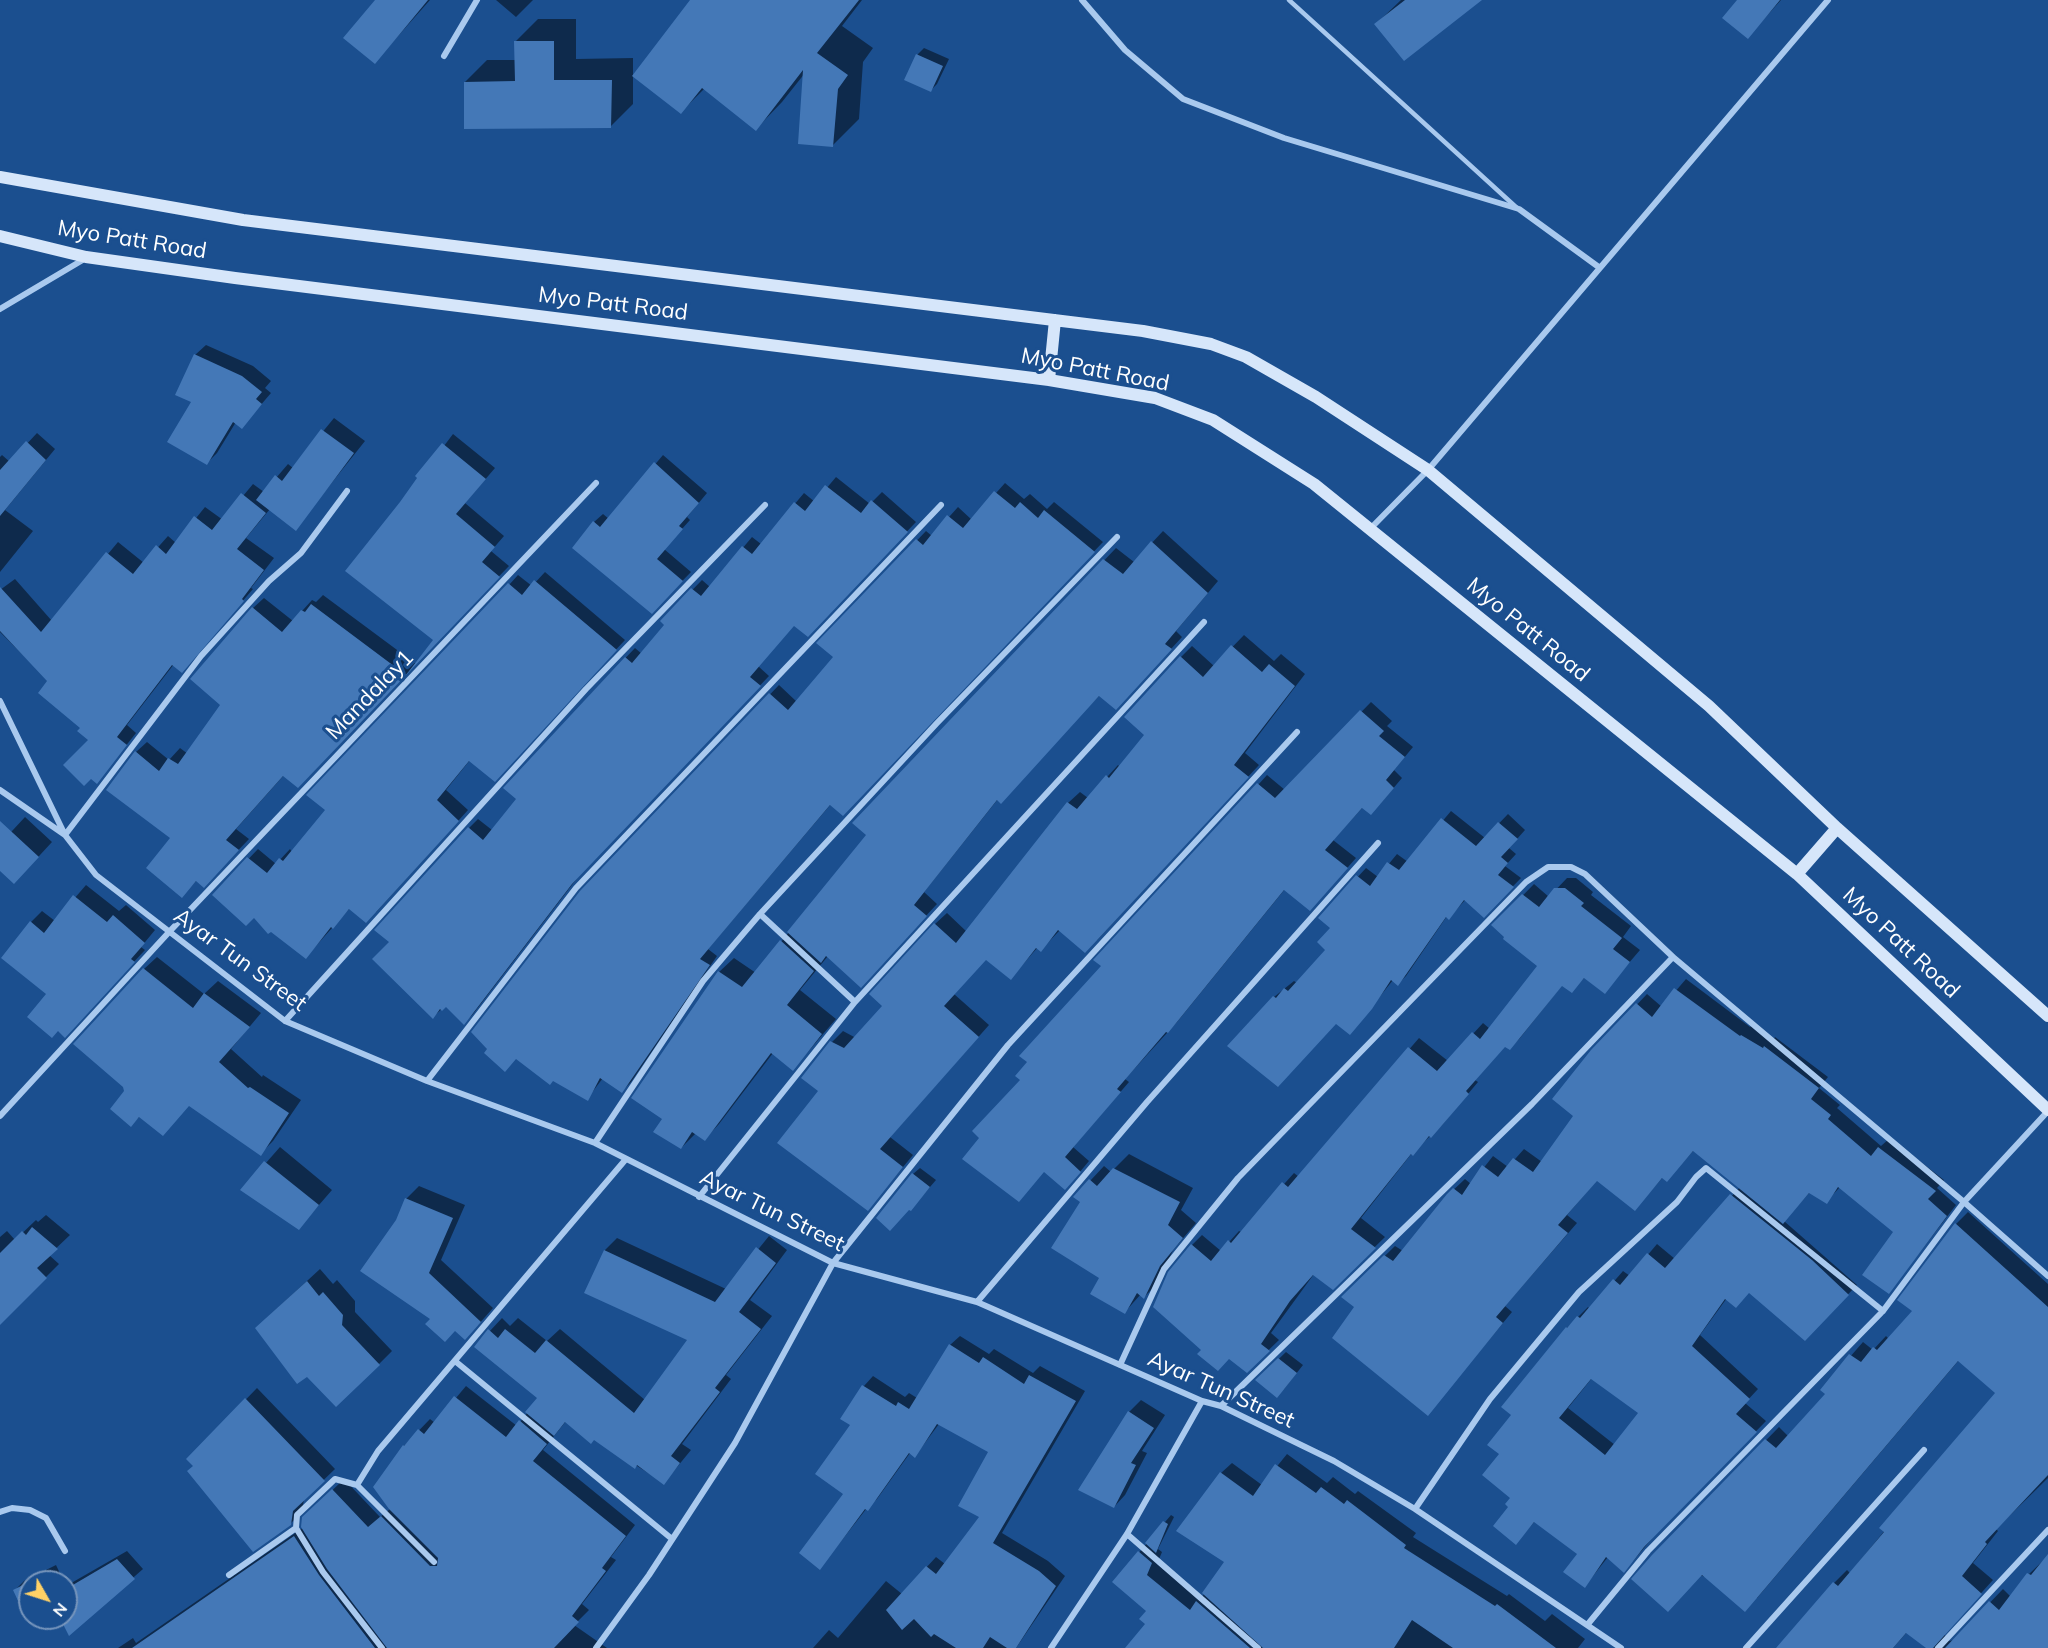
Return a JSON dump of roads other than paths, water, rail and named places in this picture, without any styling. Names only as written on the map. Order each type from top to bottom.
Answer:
[{"type":"main road","name":"Myo Patt Road","points":[[0,177],[243,219],[1055,320],[1200,341],[1246,357],[1316,397],[1428,470],[1709,706],[1837,828],[2048,1016]]},
{"type":"main road","name":"Myo Patt Road","points":[[0,236],[86,257],[1049,380],[1155,398],[1213,420],[1314,484],[1797,874],[2048,1110]]},
{"type":"main road","points":[[1049,380],[1055,320]]},
{"type":"main road","points":[[1797,874],[1837,828]]},
{"type":"street","points":[[444,56],[477,0]]},
{"type":"street","points":[[1082,0],[1125,50],[1183,99],[1284,138],[1519,209],[1600,268]]},
{"type":"street","points":[[1370,529],[1428,470],[1828,0]]},
{"type":"street","points":[[0,309],[86,257]]},
{"type":"street","name":"Mandalay1","points":[[0,1116],[170,931],[596,483]]},
{"type":"street","points":[[0,790],[64,835],[201,656],[269,581],[301,553],[347,491]]},
{"type":"street","points":[[285,1021],[586,689],[765,505]]},
{"type":"street","points":[[427,1081],[576,888],[940,505]]},
{"type":"street","points":[[595,1143],[703,981],[760,914],[937,723],[1117,537]]},
{"type":"street","points":[[699,1197],[855,1002],[1204,622]]},
{"type":"street","name":"Ayar Tun Street","points":[[0,701],[64,835],[96,874],[285,1021],[427,1081],[595,1143],[833,1263],[977,1302],[1202,1401],[1221,1406],[1334,1461],[1415,1509],[1621,1648]]},
{"type":"street","points":[[596,1648],[735,1443],[833,1263],[1008,1045],[1297,732]]},
{"type":"street","points":[[977,1302],[1147,1102],[1377,843]]},
{"type":"street","points":[[1120,1365],[1164,1269],[1238,1178],[1526,882],[1548,867],[1571,867],[1586,874],[1673,957],[1964,1202],[2048,1276]]},
{"type":"street","points":[[760,914],[855,1002]]},
{"type":"street","points":[[1221,1406],[1532,1104],[1673,957]]},
{"type":"street","points":[[1588,1624],[1648,1551],[1882,1311],[1964,1202],[2048,1110]]},
{"type":"street","points":[[357,1485],[378,1451],[626,1159]]},
{"type":"street","points":[[1415,1509],[1490,1399],[1579,1292],[1677,1202],[1696,1177],[1707,1168],[1882,1311]]},
{"type":"street","points":[[455,1361],[672,1539]]},
{"type":"street","points":[[1051,1648],[1127,1534],[1202,1401]]},
{"type":"street","points":[[1746,1648],[1924,1450]]},
{"type":"street","points":[[382,1648],[323,1572],[296,1528],[297,1515],[335,1479],[357,1485],[434,1562]]},
{"type":"street","points":[[0,1512],[12,1508],[30,1510],[46,1518],[65,1551]]},
{"type":"street","points":[[229,1575],[296,1528]]},
{"type":"street","points":[[1938,1648],[2048,1530]]},
{"type":"street","points":[[1127,1534],[1258,1648]]},
{"type":"lane","points":[[1288,0],[1519,209]]}]
